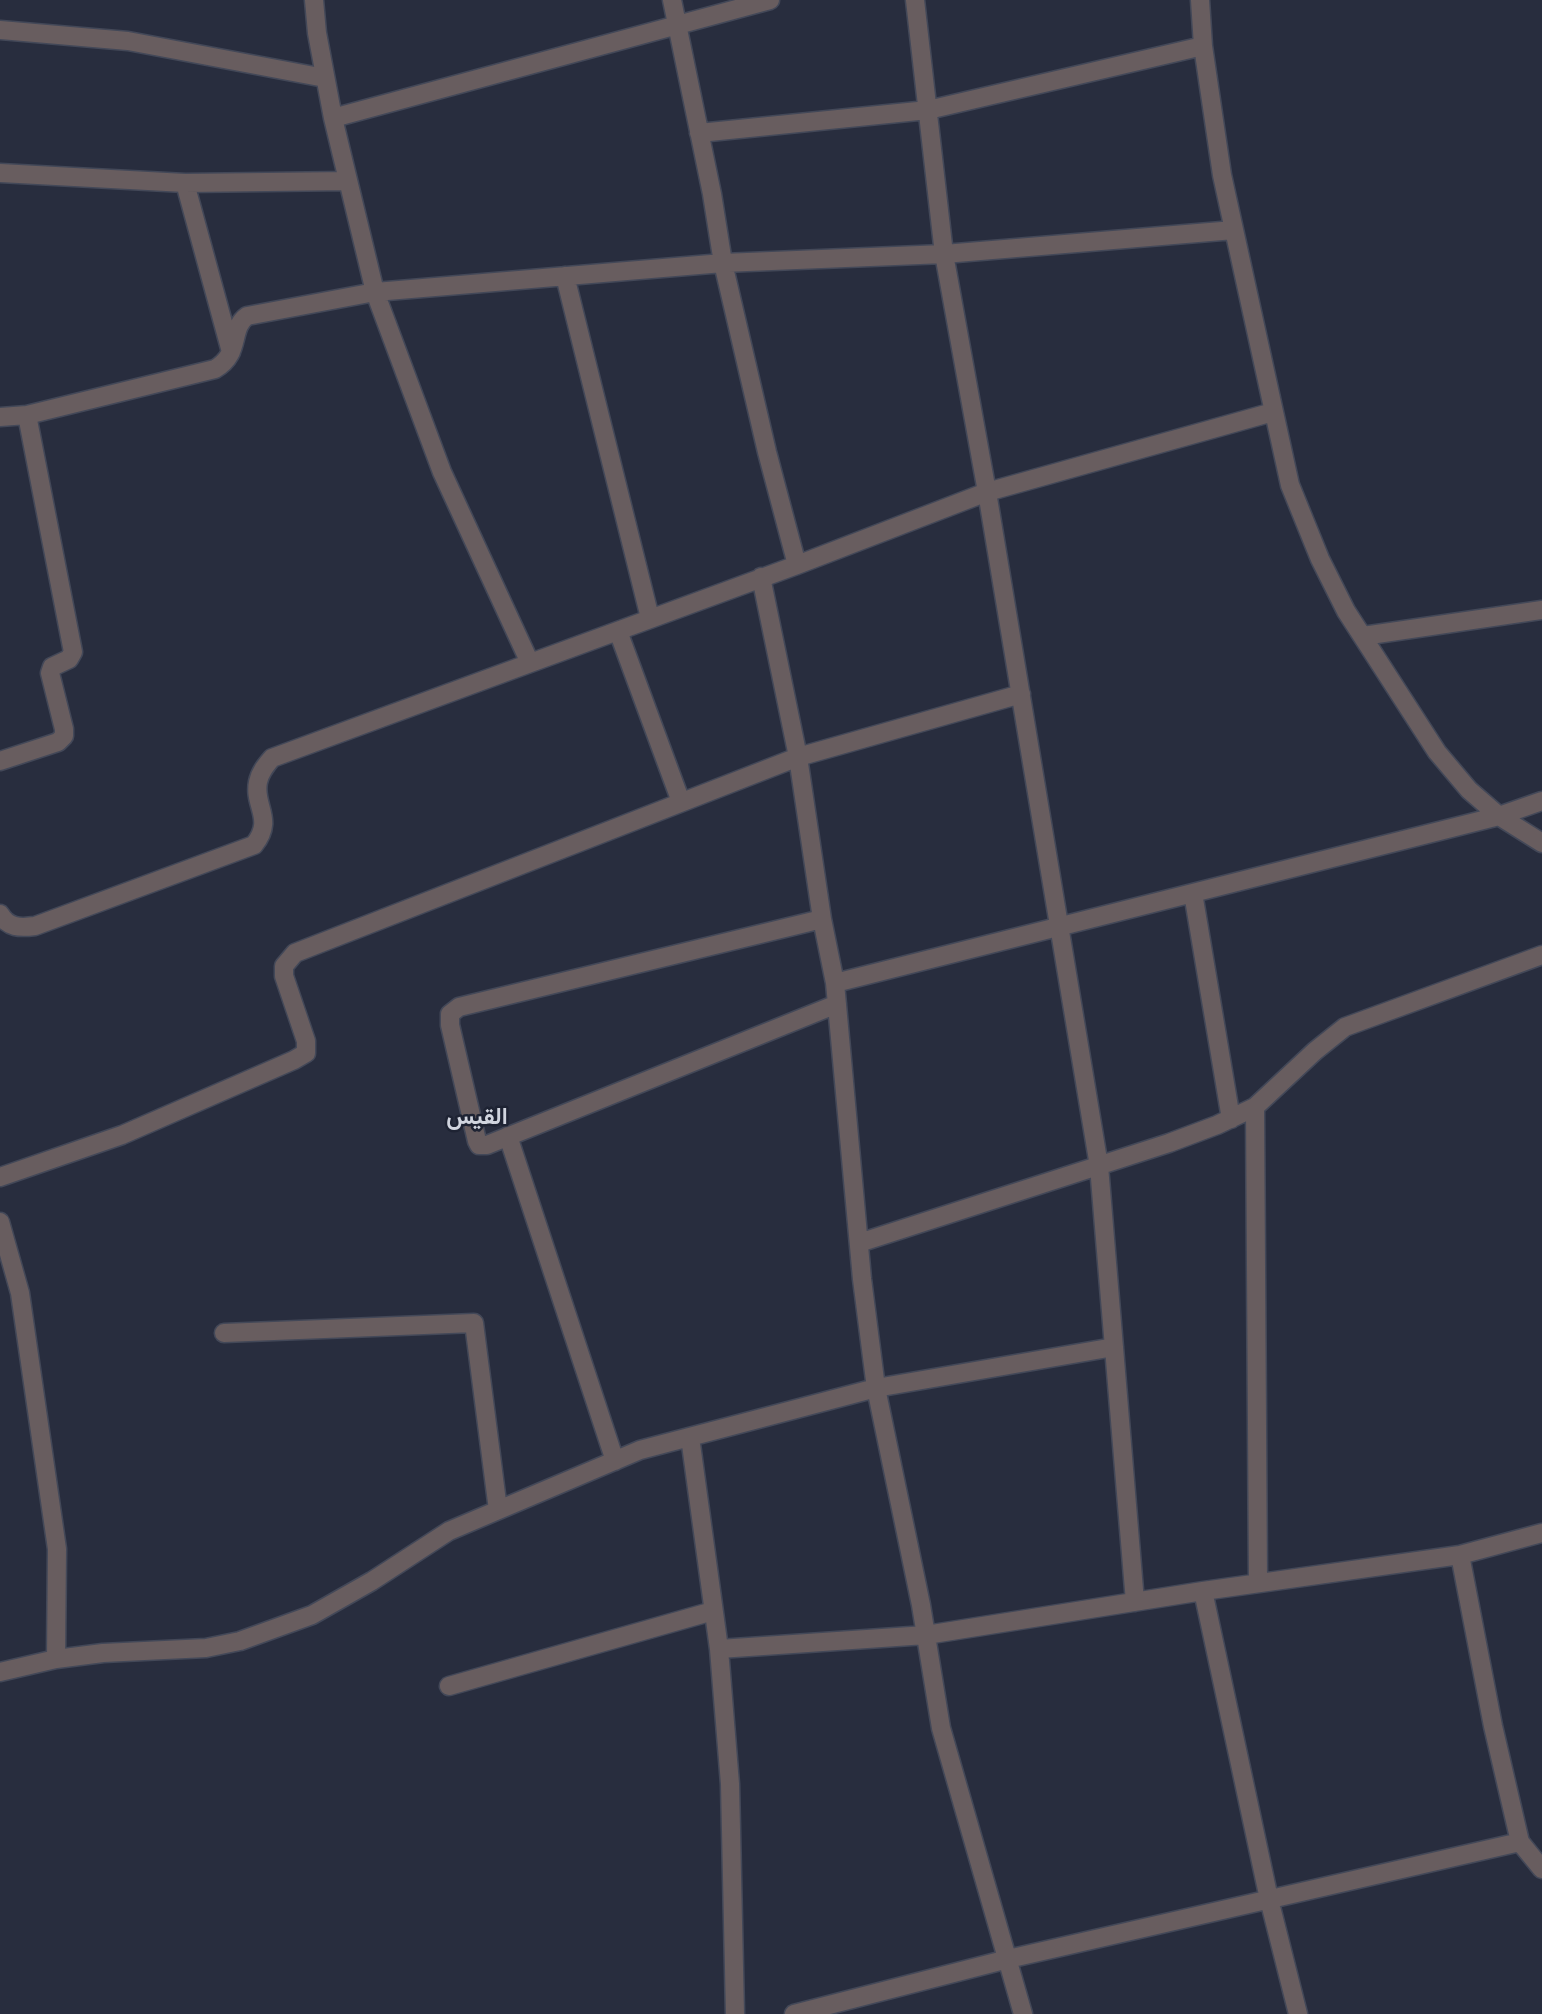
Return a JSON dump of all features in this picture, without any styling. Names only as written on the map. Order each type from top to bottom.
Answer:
[{"type":"street","points":[[314,0],[317,33],[333,118],[374,292],[442,472],[530,663]]},
{"type":"street","points":[[672,0],[723,263],[767,452],[797,565]]},
{"type":"street","points":[[333,118],[769,0]]},
{"type":"street","points":[[915,0],[944,254],[987,492],[1099,1166],[1135,1602]]},
{"type":"street","points":[[1200,0],[1203,46],[1222,175],[1290,485],[1320,559],[1346,611],[1437,752],[1469,789],[1500,816],[1542,843]]},
{"type":"street","points":[[0,30],[128,41],[325,78]]},
{"type":"street","points":[[699,133],[928,110],[1203,46]]},
{"type":"street","points":[[0,173],[185,183],[348,181]]},
{"type":"street","points":[[185,183],[232,353]]},
{"type":"street","points":[[0,417],[27,415],[215,369],[226,363],[232,353],[240,323],[247,316],[374,292],[723,263],[944,254],[1234,230]]},
{"type":"street","points":[[565,276],[650,618]]},
{"type":"street","points":[[0,914],[4,920],[18,928],[35,926],[254,845],[263,834],[257,784],[262,770],[272,758],[797,565],[987,492],[1273,412]]},
{"type":"street","points":[[0,761],[58,742],[64,736],[50,673],[52,667],[69,659],[73,652],[27,415]]},
{"type":"street","points":[[761,578],[798,757],[822,919],[835,983],[859,1243],[876,1388],[893,1461],[942,1728],[1023,2014]]},
{"type":"street","points":[[1363,636],[1542,610]]},
{"type":"street","points":[[618,631],[681,802]]},
{"type":"street","points":[[0,1177],[122,1135],[306,1053],[306,1041],[284,976],[284,966],[295,953],[798,757],[1021,694]]},
{"type":"street","points":[[835,983],[1500,816],[1542,801]]},
{"type":"street","points":[[1193,893],[1231,1119]]},
{"type":"street","points":[[822,919],[459,1007],[450,1014],[450,1025],[477,1141],[479,1146],[483,1146],[837,1003]]},
{"type":"street","points":[[859,1243],[1169,1143],[1231,1119],[1255,1107],[1345,1027],[1542,955]]},
{"type":"street","points":[[1255,1107],[1258,1583]]},
{"type":"street","points":[[508,1136],[615,1461]]},
{"type":"street","points":[[0,1222],[20,1293],[57,1549],[56,1659]]},
{"type":"street","points":[[224,1333],[474,1323],[498,1510]]},
{"type":"street","points":[[0,1672],[56,1659],[103,1653],[206,1648],[240,1641],[312,1615],[372,1581],[449,1531],[640,1450],[876,1388],[1114,1347]]},
{"type":"street","points":[[690,1437],[719,1649],[730,1784],[735,2014]]},
{"type":"street","points":[[719,1649],[926,1635],[1203,1591],[1460,1555],[1542,1533]]},
{"type":"street","points":[[1460,1555],[1493,1726],[1520,1842],[1542,1870]]},
{"type":"street","points":[[1203,1591],[1269,1899],[1298,2014]]},
{"type":"street","points":[[449,1686],[713,1611]]},
{"type":"street","points":[[794,2014],[1008,1959],[1520,1842]]},
{"type":"district","name":"القيس","points":[[477,1117]]}]
